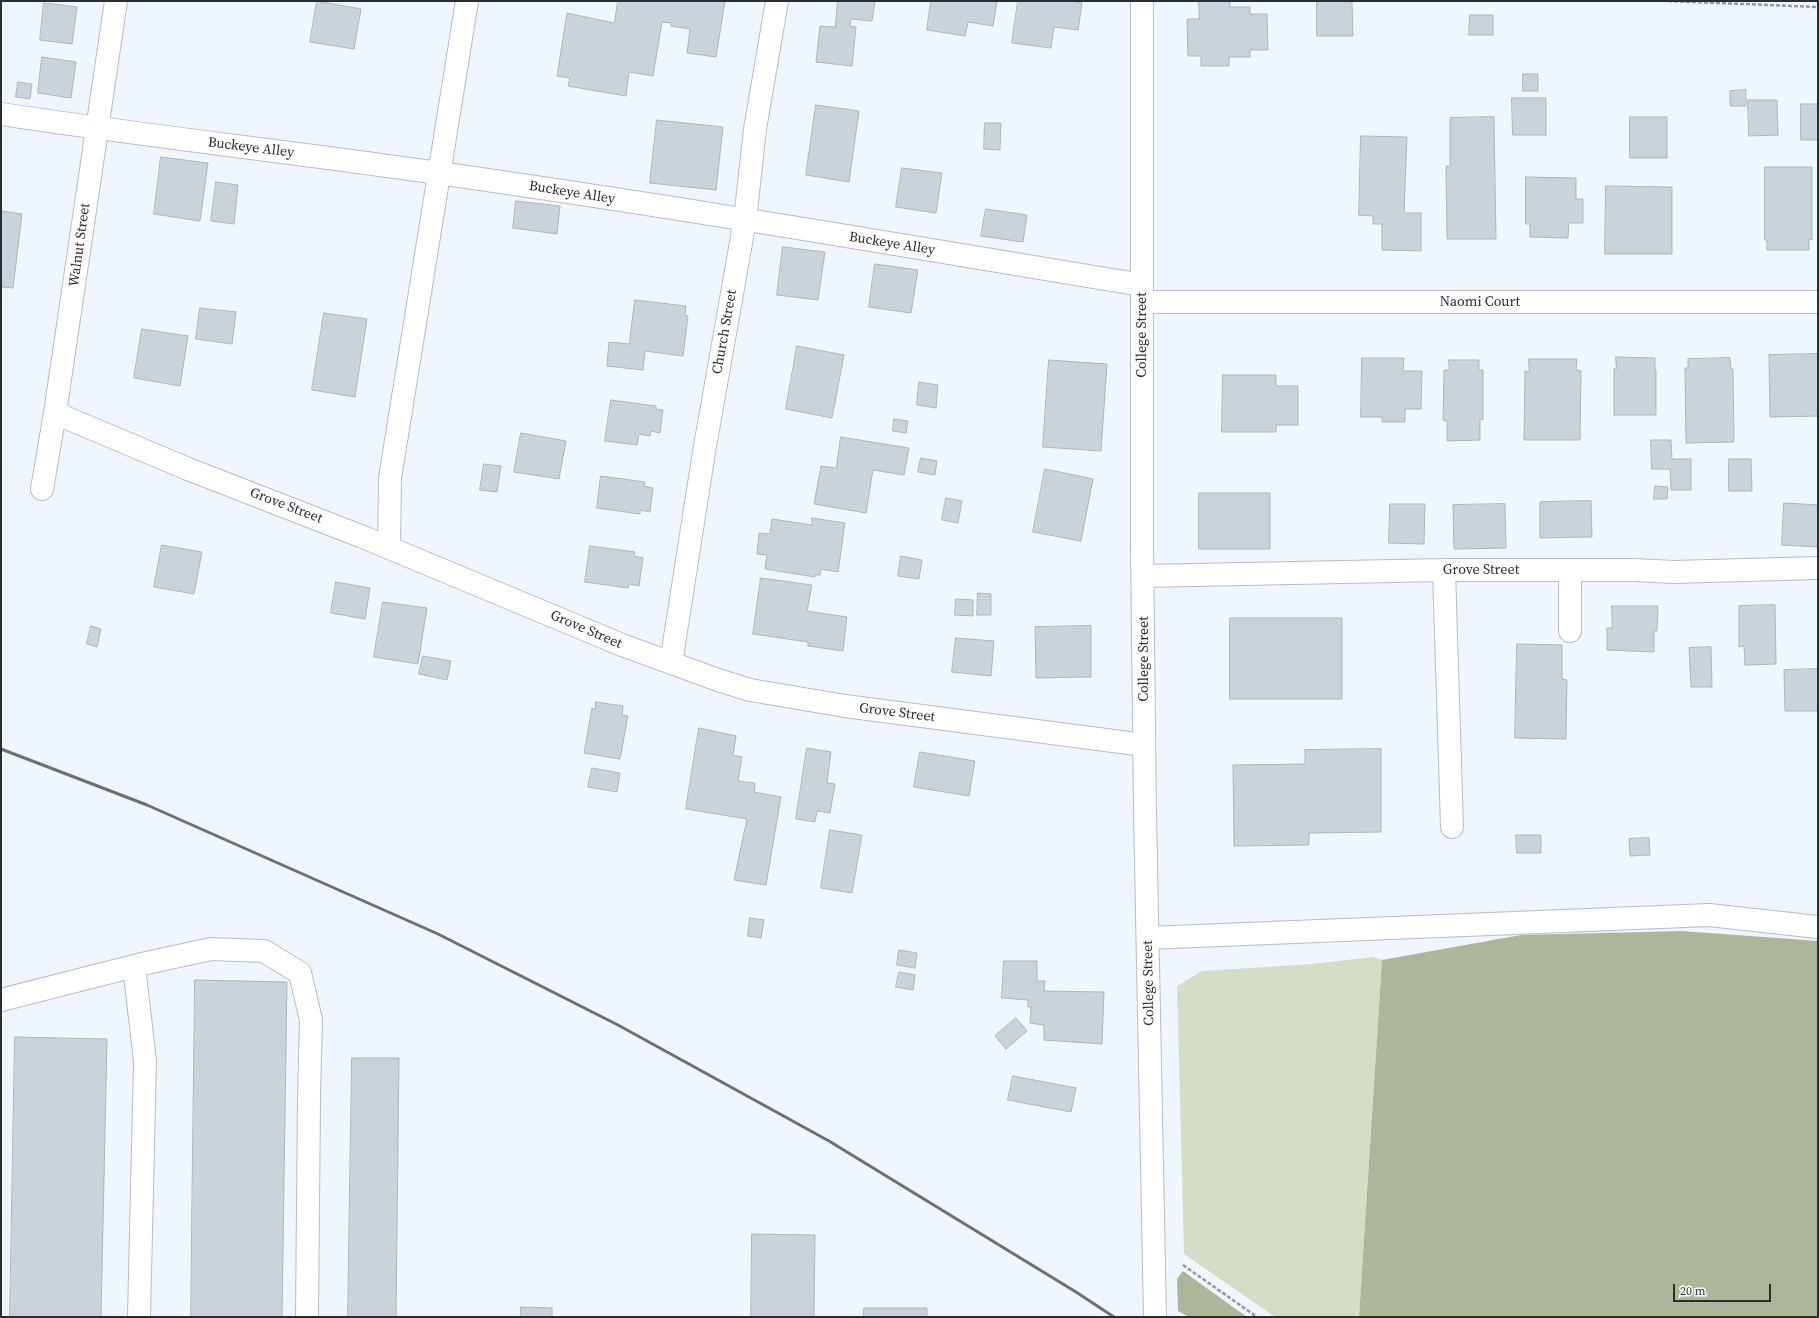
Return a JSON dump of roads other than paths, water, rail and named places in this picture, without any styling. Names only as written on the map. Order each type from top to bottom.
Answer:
[{"type":"street","name":"Walnut Street","points":[[42,489],[55,413],[116,1]]},
{"type":"street","points":[[389,548],[390,478],[438,173],[467,1]]},
{"type":"street","name":"Church Street","points":[[671,664],[704,452],[745,220],[755,129],[778,1]]},
{"type":"street","name":"College Street","points":[[1142,1],[1144,745],[1155,1317]]},
{"type":"street","name":"Buckeye Alley","points":[[1,114],[438,173],[745,220],[1142,293]]},
{"type":"street","name":"Naomi Court","points":[[1142,293],[1818,302]]},
{"type":"street","name":"Grove Street","points":[[55,413],[171,462],[389,548],[622,645],[671,664],[750,690],[845,706],[1144,745]]},
{"type":"street","name":"Grove Street","points":[[1143,576],[1444,570],[1633,570],[1674,572],[1818,568]]},
{"type":"street","points":[[1444,570],[1452,827]]},
{"type":"street","points":[[1570,571],[1570,631]]},
{"type":"street","points":[[1148,938],[1709,915],[1818,927]]},
{"type":"street","points":[[1,1000],[134,966],[211,949],[264,951],[300,973],[311,1020],[307,1317]]},
{"type":"street","points":[[134,966],[145,1061],[139,1317]]},
{"type":"railway","points":[[1,749],[147,805],[438,934],[618,1025],[829,1141],[1076,1292],[1114,1317]]}]
